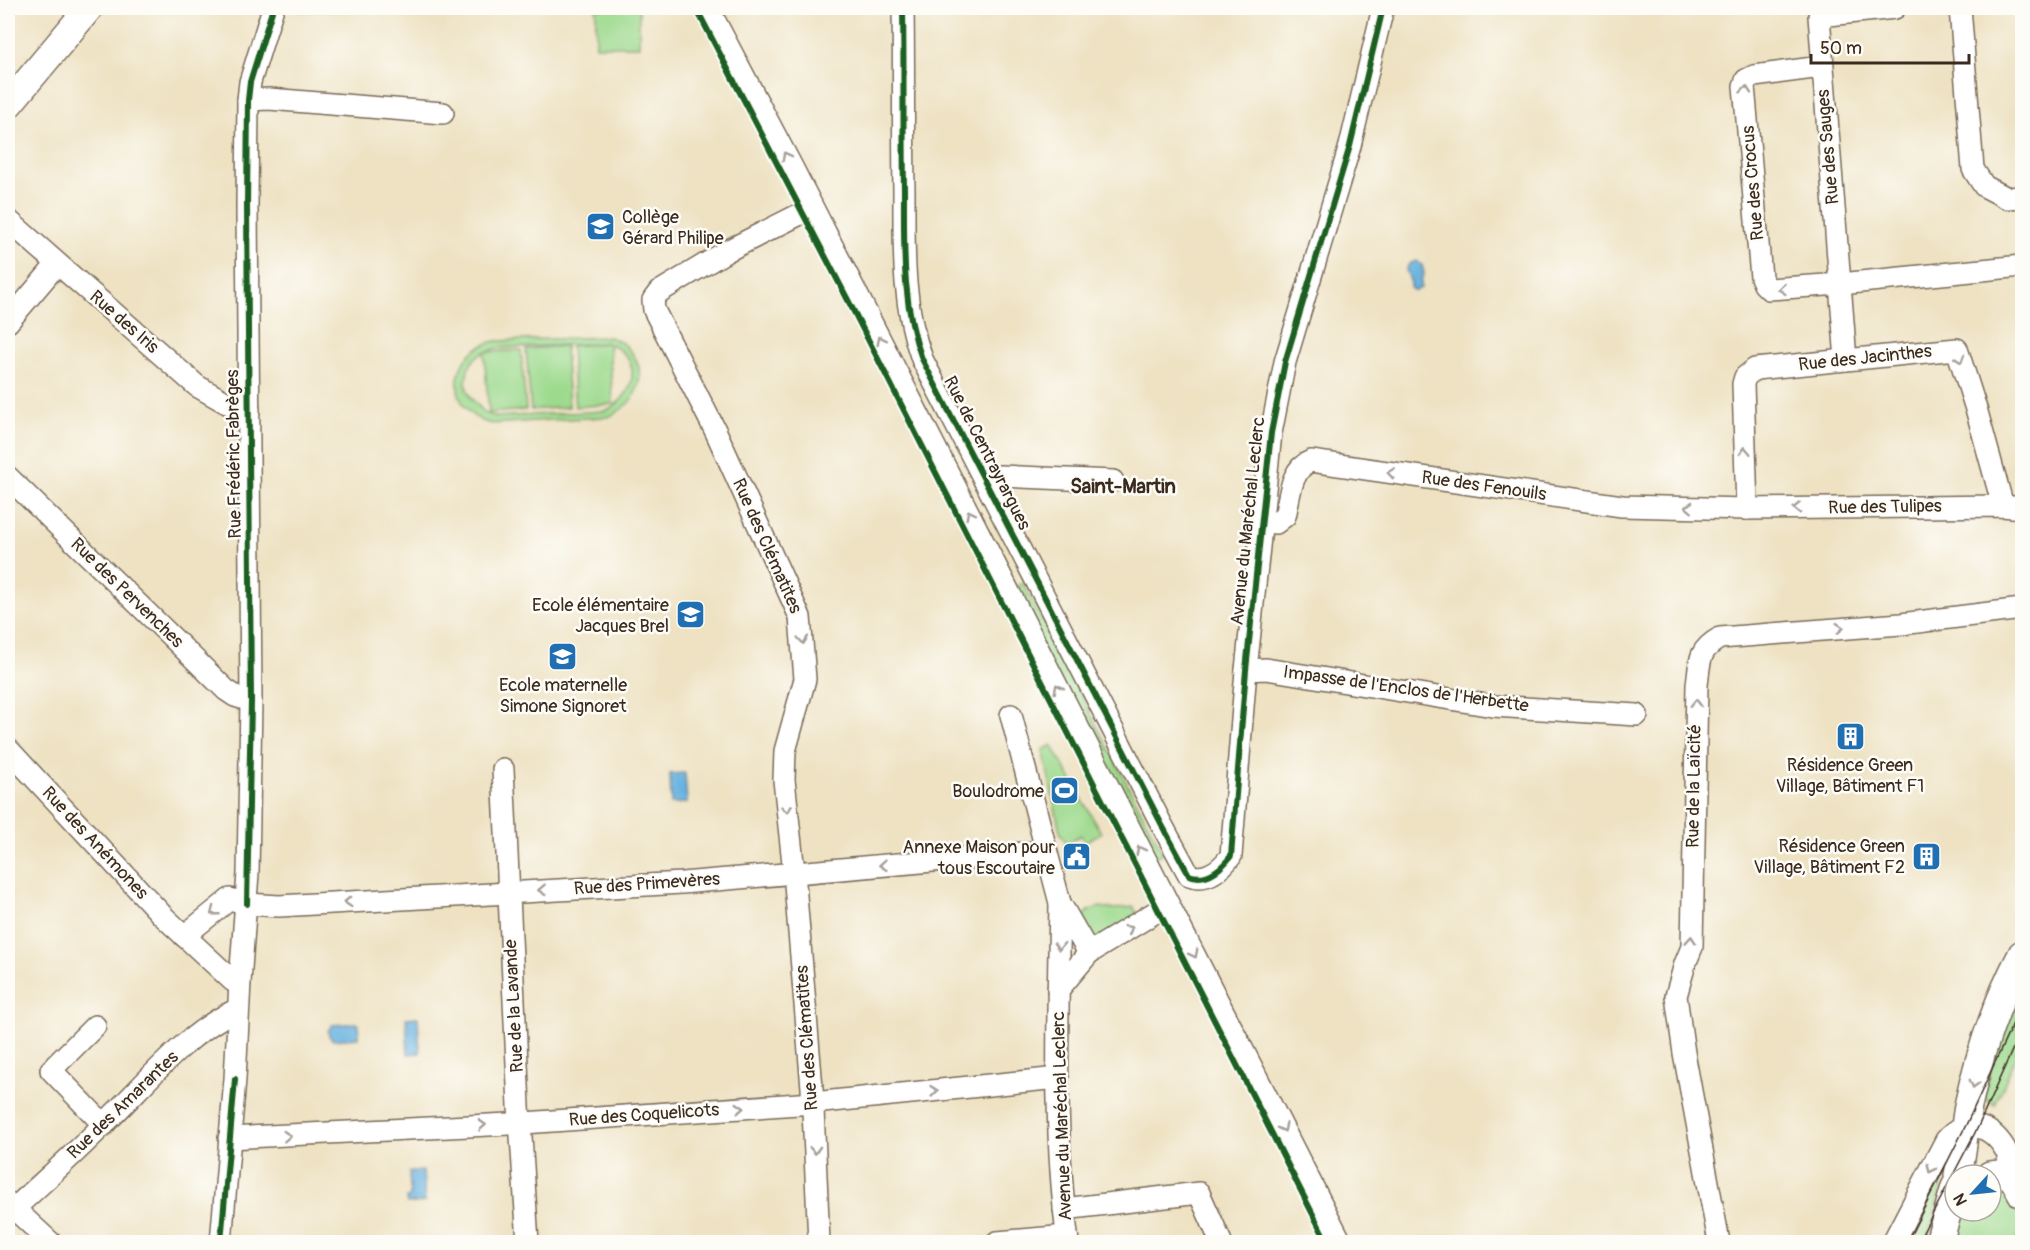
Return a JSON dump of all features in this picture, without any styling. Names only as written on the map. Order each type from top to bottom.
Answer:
[{"type":"main road","points":[[8,105],[89,8]]},
{"type":"main road","points":[[1960,1163],[1968,1107],[1990,1027],[2022,954]]},
{"type":"main road","points":[[1940,1242],[1945,1223]]},
{"type":"street","name":"Rue Frédéric Fabrèges","points":[[221,1242],[247,904],[251,700],[246,206],[248,100],[250,82],[273,8]]},
{"type":"street","points":[[708,8],[1341,1242]]},
{"type":"street","name":"Rue de Centrayrargues","points":[[903,8],[904,260],[908,309],[914,340],[1189,875]]},
{"type":"street","name":"Avenue du Maréchal Leclerc","points":[[1189,875],[1197,878],[1211,874],[1223,867],[1231,856],[1246,670],[1271,433],[1285,362],[1350,146],[1383,8]]},
{"type":"street","name":"Rue des Sauges","points":[[1846,360],[1821,67],[1819,16],[1895,8]]},
{"type":"street","points":[[1960,8],[1973,169],[1984,186],[2007,198],[2022,197]]},
{"type":"street","name":"Rue des Crocus","points":[[1821,67],[1750,78],[1744,86],[1744,92],[1761,277],[1764,284],[1773,290],[1840,284]]},
{"type":"street","points":[[248,100],[269,99],[443,113]]},
{"type":"street","name":"Rue des Clématites","points":[[812,208],[727,251],[659,292],[653,300],[654,310],[716,432],[800,617],[805,679],[785,751],[784,780],[813,1103],[819,1242]]},
{"type":"street","name":"Rue des Iris","points":[[8,220],[198,386],[227,403],[249,410]]},
{"type":"street","points":[[8,322],[57,264]]},
{"type":"street","points":[[1840,284],[2022,266]]},
{"type":"street","name":"Rue des Jacinthes","points":[[1747,509],[1743,384],[1745,377],[1755,369],[1957,349],[1977,412],[2013,507]]},
{"type":"street","name":"Rue des Fenouils","points":[[1263,522],[1276,523],[1285,516],[1298,468],[1311,461],[1622,506],[1747,509]]},
{"type":"street","points":[[984,480],[1000,476],[1113,481]]},
{"type":"street","name":"Rue des Pervenches","points":[[8,477],[226,690],[235,696],[251,700]]},
{"type":"street","name":"Rue des Tulipes","points":[[1747,509],[2013,507]]},
{"type":"street","name":"Rue de la Laïcité","points":[[1719,1242],[1684,1053],[1676,996],[1692,947],[1696,685],[1700,655],[1708,644],[1720,638],[1901,624],[2022,609]]},
{"type":"street","name":"Impasse de l'Enclos de l'Herbette","points":[[1246,670],[1275,670],[1492,706],[1638,714]]},
{"type":"street","name":"Avenue du Maréchal Leclerc","points":[[1011,715],[1060,903],[1089,953]]},
{"type":"street","name":"Rue des Anémones","points":[[8,749],[163,916],[233,981],[240,982]]},
{"type":"street","name":"Rue de la Lavande","points":[[503,769],[528,1242]]},
{"type":"street","name":"Rue des Primevères","points":[[247,904],[271,907],[682,883],[1046,851]]},
{"type":"street","points":[[184,936],[230,899],[247,904]]},
{"type":"street","name":"Avenue du Maréchal Leclerc","points":[[1060,903],[1058,990],[1060,1177],[1067,1239]]},
{"type":"street","name":"Avenue du Maréchal Leclerc","points":[[1058,990],[1089,953],[1167,903]]},
{"type":"street","name":"Rue des Amarantes","points":[[11,1206],[104,1125],[178,1051],[218,1018],[238,1010]]},
{"type":"street","points":[[95,1026],[51,1070],[104,1125]]},
{"type":"street","name":"Rue des Coquelicots","points":[[229,1138],[520,1123],[813,1103],[1058,1078]]},
{"type":"street","points":[[1893,1242],[1946,1140],[1952,1133],[1966,1125],[1990,1132],[2005,1149],[2009,1157],[2008,1181]]},
{"type":"street","points":[[1064,1209],[1198,1193],[1221,1242]]},
{"type":"street","points":[[11,1206],[50,1242]]},
{"type":"street","points":[[997,1242],[1067,1239]]},
{"type":"green space","points":[[300,8],[463,8],[463,9],[299,11]]},
{"type":"green space","points":[[596,8],[639,8],[639,46],[596,46]]},
{"type":"green space","points":[[609,337],[624,345],[634,356],[640,376],[638,386],[634,396],[627,404],[608,417],[488,423],[474,416],[464,406],[459,393],[458,380],[461,367],[469,356],[480,347],[496,341]],"holes":[[[607,343],[571,346],[575,407],[613,404],[609,344],[628,358],[632,367],[630,387],[616,404],[605,411],[496,417],[485,413],[467,390],[468,369],[475,358],[484,352],[489,413],[526,410],[521,350],[485,352],[499,348]]]},
{"type":"green space","points":[[565,346],[569,407],[531,410],[526,349]]},
{"type":"green space","points":[[1023,583],[1163,853],[1151,859],[1013,589]]},
{"type":"green space","name":"Boulodrome","points":[[1052,745],[1101,833],[1084,842],[1081,835],[1066,843],[1060,832],[1043,750]]},
{"type":"green space","points":[[1100,907],[1115,909],[1134,907],[1138,917],[1102,938],[1092,938],[1080,920],[1090,910]]},
{"type":"green space","points":[[2022,978],[2022,1043],[1995,1105],[1984,1099],[1991,1064]]},
{"type":"green space","points":[[1951,1150],[1948,1163],[1944,1163]]},
{"type":"green space","points":[[1943,1164],[1943,1181],[1927,1242],[1899,1242]]},
{"type":"green space","points":[[2003,1192],[2014,1201],[2018,1208],[2021,1223],[2017,1241],[1958,1242],[1961,1223],[2003,1223]]},
{"type":"water","points":[[1416,261],[1422,265],[1424,274],[1421,288],[1415,291],[1410,288],[1411,283],[1406,270],[1409,264]]},
{"type":"water","points":[[685,773],[687,803],[671,804],[670,774]]},
{"type":"water","points":[[418,1017],[420,1053],[408,1054],[406,1018]]},
{"type":"water","points":[[357,1023],[359,1025],[358,1038],[333,1040],[329,1036],[328,1031],[332,1025]]},
{"type":"water","points":[[423,1171],[425,1202],[407,1204],[406,1198],[410,1197],[409,1172]]},
{"type":"tram line","points":[[1907,1242],[1966,1125],[2022,1004]]},
{"type":"tram line","points":[[1918,1242],[1978,1127],[2022,1028]]},
{"type":"cycle path","points":[[247,904],[251,701],[248,100],[250,82],[273,8]]},
{"type":"cycle path","points":[[696,8],[849,302],[1327,1242]]},
{"type":"cycle path","points":[[903,8],[904,234],[908,297],[915,339],[922,359],[1162,825],[1189,875],[1196,877],[1213,873],[1231,856],[1246,670],[1271,433],[1285,362],[1350,146],[1383,8]]},
{"type":"cycle path","points":[[221,1242],[235,1079]]},
{"type":"place","name":"Collège Gérard Philipe","points":[[601,227]]},
{"type":"place","name":"Ecole élémentaire Jacques Brel","points":[[690,615]]},
{"type":"place","name":"Ecole maternelle Simone Signoret","points":[[563,656]]},
{"type":"place","name":"Résidence Green Village, Bâtiment F1","points":[[1850,736]]},
{"type":"place","name":"Boulodrome","points":[[1065,791]]},
{"type":"place","name":"Résidence Green Village, Bâtiment F2","points":[[1926,856]]},
{"type":"place","name":"Annexe Maison pour tous Escoutaire","points":[[1076,857]]},
{"type":"district","name":"Saint-Martin","points":[[1123,486]]}]
